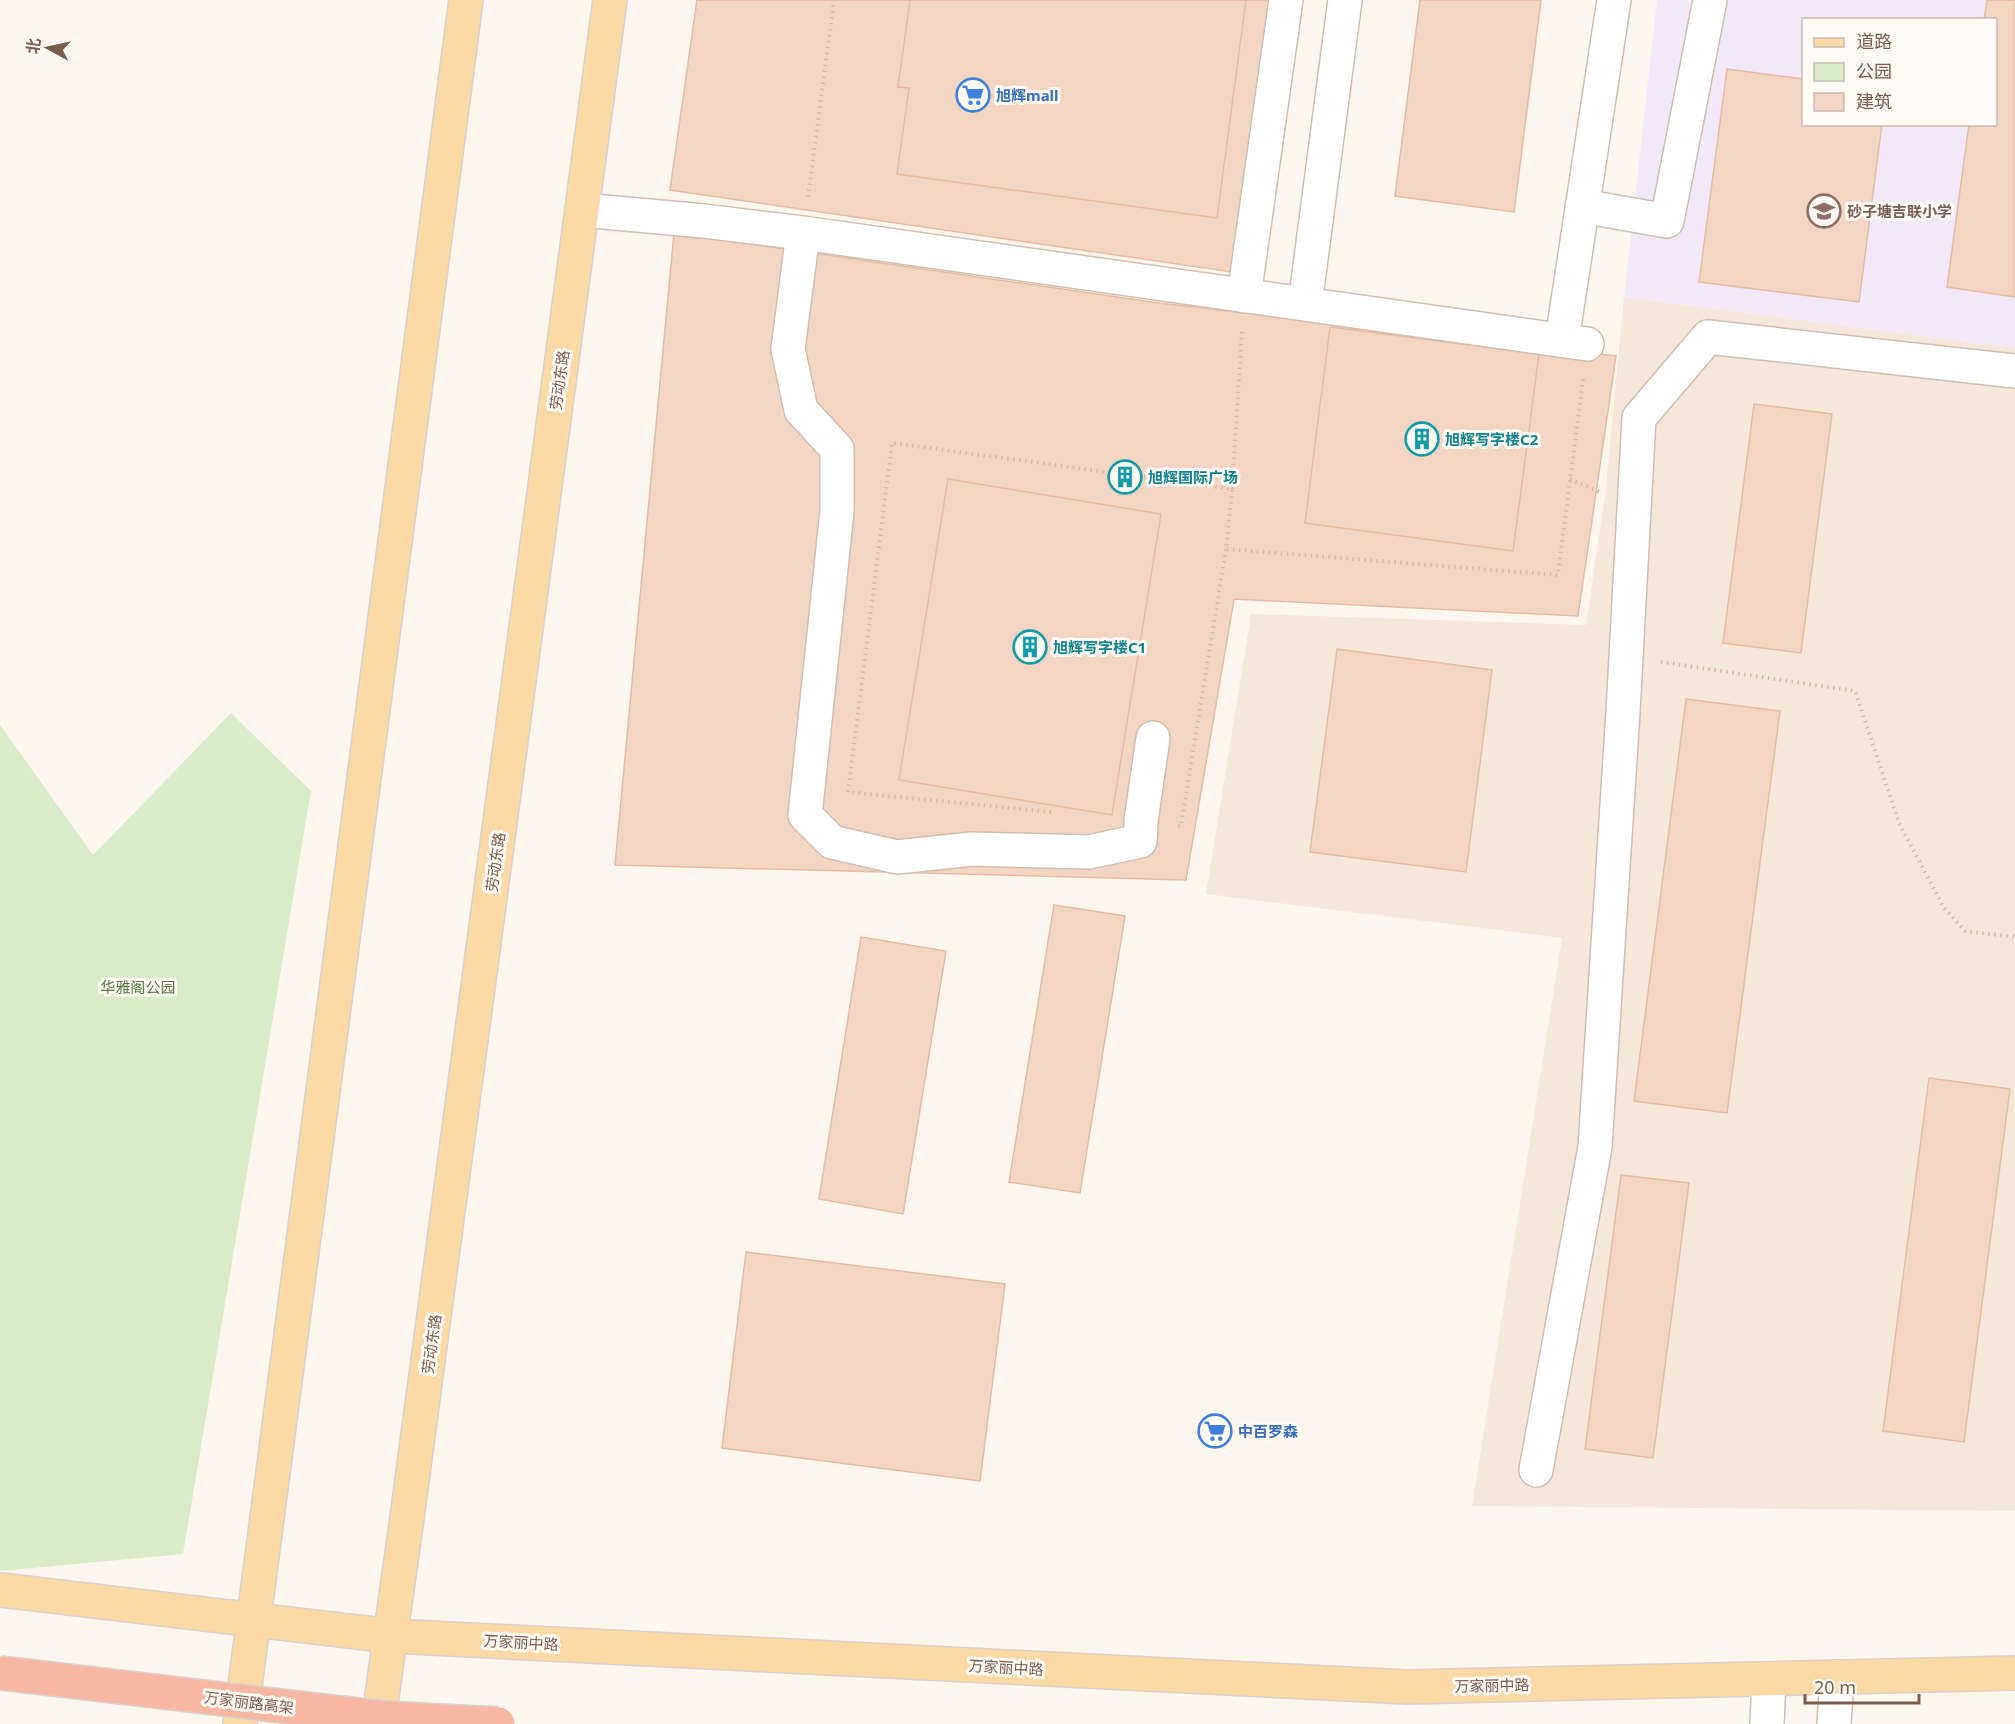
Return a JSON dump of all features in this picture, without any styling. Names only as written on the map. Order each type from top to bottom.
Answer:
[{"type":"highway","name":"万家丽路高架","points":[[0,1673],[384,1718],[498,1724]]},
{"type":"main road","points":[[240,1724],[466,0]]},
{"type":"main road","name":"劳动东路","points":[[378,1724],[392,1636],[610,0]]},
{"type":"main road","name":"万家丽中路","points":[[0,1590],[392,1636],[1407,1687],[2015,1673]]},
{"type":"street","points":[[1244,296],[1286,0]]},
{"type":"street","points":[[1305,304],[1345,0]]},
{"type":"street","points":[[582,210],[803,233],[1575,342],[1582,206],[1614,0]]},
{"type":"street","points":[[1582,206],[1667,221],[1710,0]]},
{"type":"street","points":[[803,233],[788,349],[801,410],[837,449],[836,523],[806,815],[832,842],[897,857],[972,849],[1089,852],[1140,841],[1153,738]]},
{"type":"street","points":[[1536,1470],[1595,1147],[1639,418],[1708,337],[2015,371]]},
{"type":"street","points":[[1834,1724],[1836,1677]]},
{"type":"street","points":[[1767,1724],[1769,1679]]},
{"type":"path","points":[[803,233],[834,0]]},
{"type":"path","points":[[1141,821],[1181,826],[1226,549],[1244,296]]},
{"type":"path","points":[[1226,549],[1558,575],[1575,342]]},
{"type":"path","points":[[1059,813],[848,792],[892,443],[1232,489]]},
{"type":"path","points":[[1626,661],[1659,662],[1855,691],[1899,823],[1944,908],[1965,931],[2015,937]]},
{"type":"shaded area","name":"砂子塘吉联小学","points":[[1657,0],[2015,0],[2015,348],[1624,297]]},
{"type":"shaded area","points":[[1624,297],[2015,348],[2015,1511],[1472,1506],[1562,938],[1206,894],[1251,614],[1586,625],[1605,496]]},
{"type":"green space","name":"华雅阁公园","points":[[231,713],[311,791],[183,1554],[0,1571],[0,725],[93,855]]},
{"type":"building","name":"旭辉mall","points":[[697,0],[1275,0],[1239,273],[670,190]]},
{"type":"building","name":"旭辉mall","points":[[910,0],[1246,0],[1217,218],[897,174],[909,88],[898,87]]},
{"type":"building","points":[[1420,0],[1541,0],[1514,212],[1395,196]]},
{"type":"building","points":[[1987,0],[2015,0],[2015,297],[1947,287],[1969,126],[1997,126],[1997,18],[1984,18]]},
{"type":"building","points":[[1727,69],[1802,79],[1802,126],[1882,126],[1859,302],[1699,282]]},
{"type":"building","name":"旭辉国际广场","points":[[674,233],[1159,303],[1616,356],[1578,616],[1234,599],[1186,880],[615,865]]},
{"type":"building","name":"旭辉写字楼C2","points":[[1330,327],[1539,354],[1513,551],[1305,523]]},
{"type":"building","points":[[1754,404],[1832,414],[1801,653],[1723,643]]},
{"type":"building","name":"旭辉写字楼C1","points":[[948,479],[1161,514],[1112,815],[899,780]]},
{"type":"building","points":[[1337,649],[1492,670],[1466,872],[1310,852]]},
{"type":"building","points":[[1686,699],[1780,711],[1727,1113],[1634,1101]]},
{"type":"building","points":[[1054,905],[1125,916],[1080,1193],[1009,1182]]},
{"type":"building","points":[[861,937],[946,951],[903,1214],[819,1199]]},
{"type":"building","points":[[1929,1078],[2010,1089],[1964,1442],[1883,1431]]},
{"type":"building","points":[[1621,1175],[1689,1183],[1653,1458],[1585,1449]]},
{"type":"building","points":[[746,1252],[1005,1284],[980,1481],[722,1448]]},
{"type":"place","name":"旭辉mall","points":[[973,95]]},
{"type":"place","name":"砂子塘吉联小学","points":[[1824,211]]},
{"type":"place","name":"旭辉写字楼C2","points":[[1422,439]]},
{"type":"place","name":"旭辉国际广场","points":[[1125,477]]},
{"type":"place","name":"旭辉写字楼C1","points":[[1030,647]]},
{"type":"place","name":"中百罗森","points":[[1215,1431]]}]
